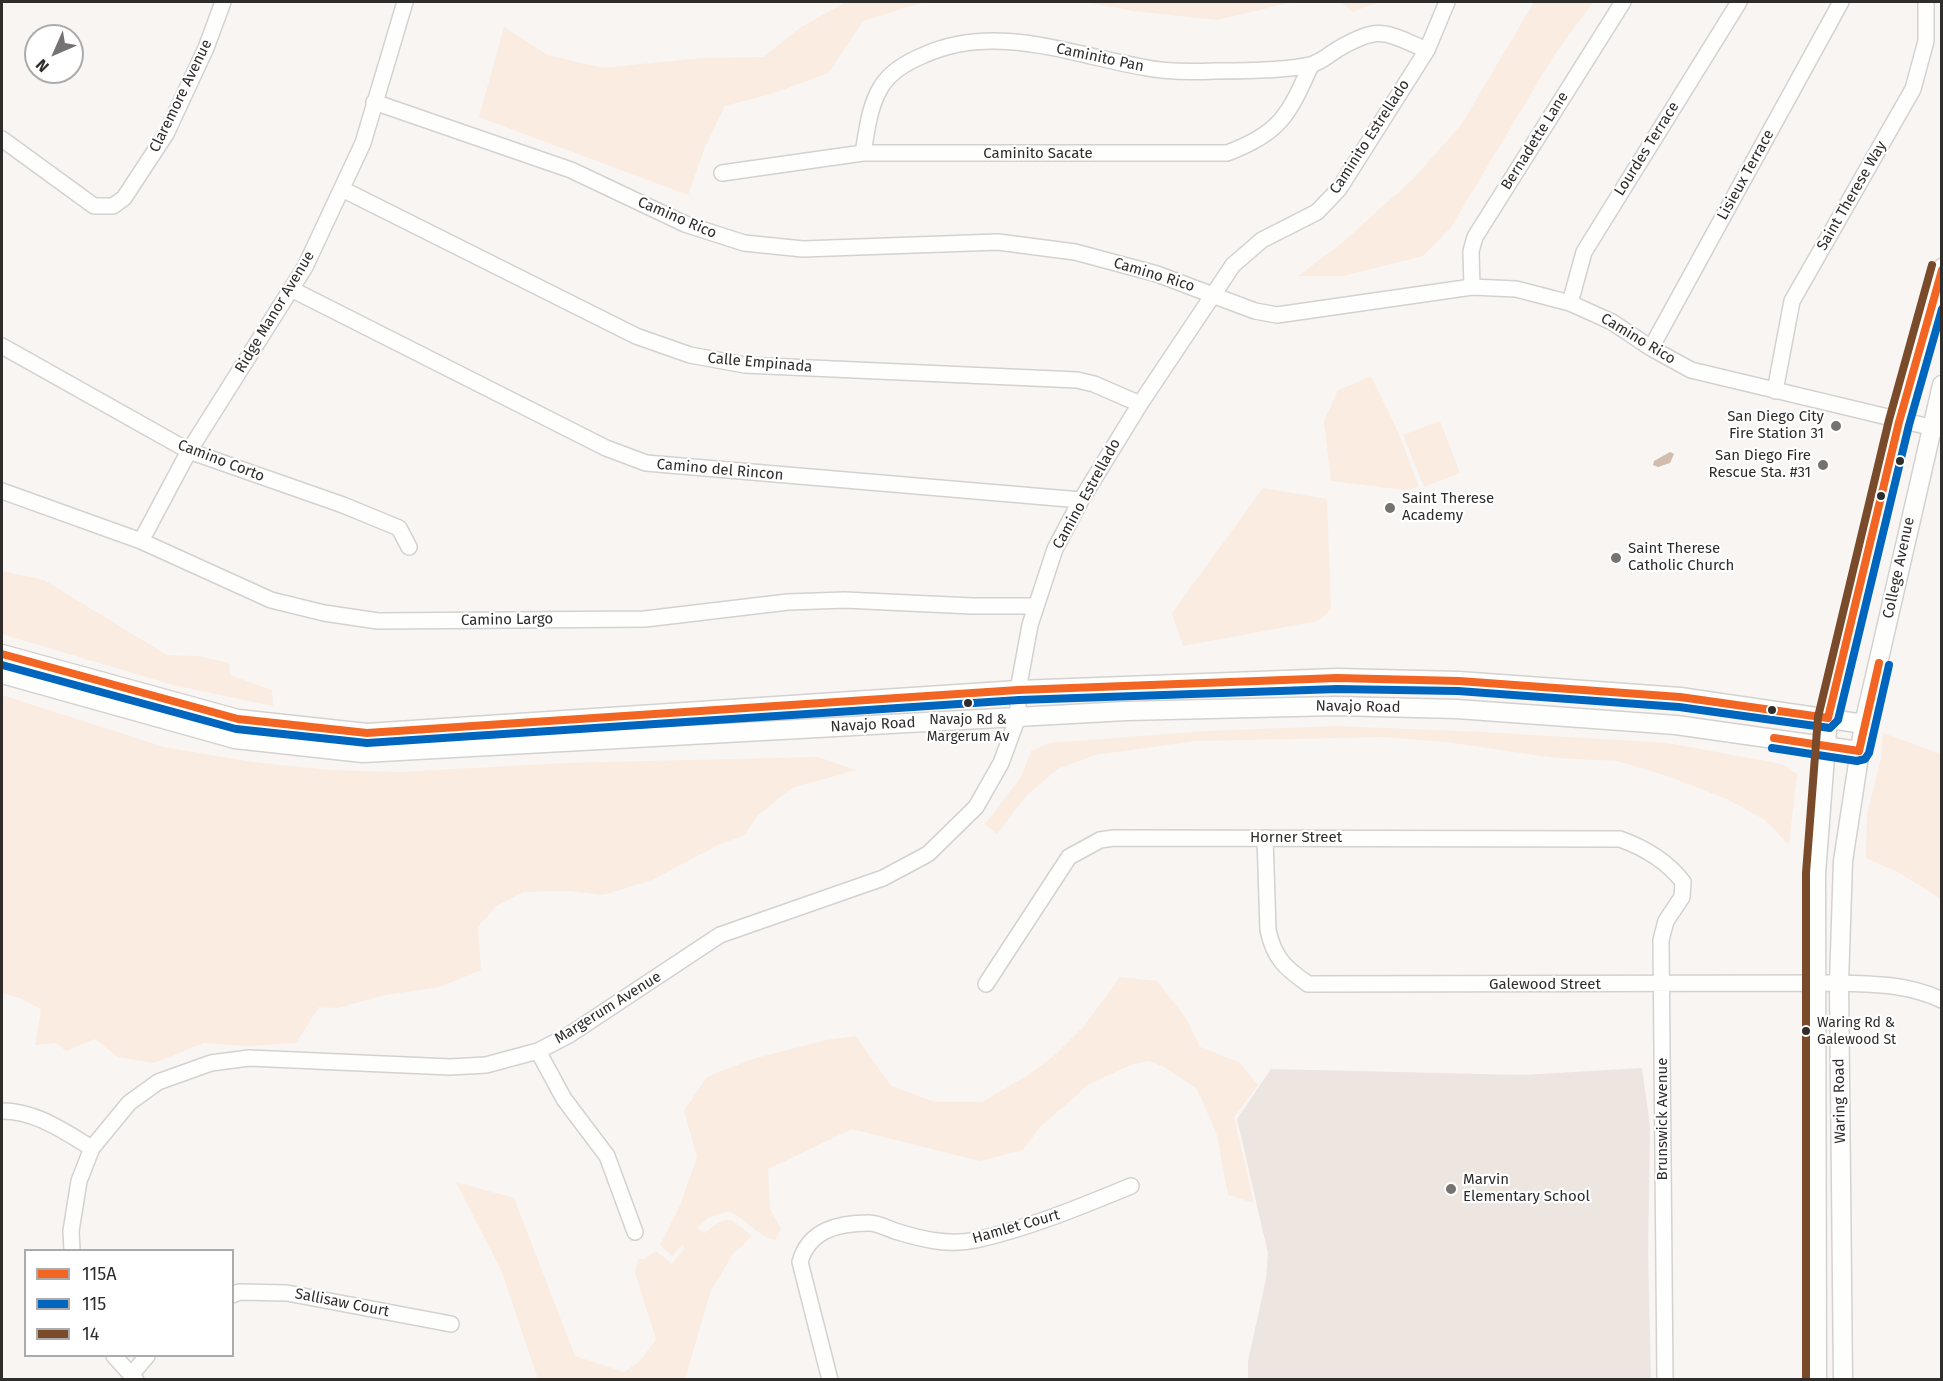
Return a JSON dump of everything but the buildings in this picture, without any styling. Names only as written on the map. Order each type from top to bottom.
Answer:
[{"type":"main road","points":[[1824,745],[1828,718],[1899,422],[1941,268]]},
{"type":"main road","name":"College Avenue","points":[[1860,751],[1864,724],[1936,429],[1941,385]]},
{"type":"main road","name":"Navajo Road","points":[[2,654],[238,719],[367,733],[1018,690],[1337,678],[1459,681],[1680,697],[1864,724]]},
{"type":"main road","name":"Navajo Road","points":[[2,674],[235,739],[363,753],[1018,717],[1335,706],[1457,709],[1676,725],[1860,751]]},
{"type":"main road","points":[[1200,682],[1202,709]]},
{"type":"main road","name":"Waring Road","points":[[1817,1380],[1816,873],[1824,745]]},
{"type":"main road","name":"Waring Road","points":[[1843,1380],[1839,983],[1844,861],[1860,751]]},
{"type":"street","name":"Claremore Avenue","points":[[2,139],[94,206],[105,208],[124,198],[166,134],[206,48],[223,2]]},
{"type":"street","name":"Ridge Manor Avenue","points":[[141,541],[189,451],[305,267],[363,143],[405,2]]},
{"type":"street","name":"Caminito Estrellado","points":[[1215,295],[1233,265],[1262,240],[1317,212],[1339,189],[1427,50],[1447,2]]},
{"type":"street","name":"Bernadette Lane","points":[[1472,287],[1471,251],[1475,237],[1623,2]]},
{"type":"street","name":"Lourdes Terrace","points":[[1570,303],[1584,252],[1738,2]]},
{"type":"street","name":"Lisieux Terrace","points":[[1651,348],[1841,2]]},
{"type":"street","name":"Saint Therese Way","points":[[1775,391],[1792,301],[1913,89],[1926,41],[1926,2]]},
{"type":"street","name":"Caminito Pan","points":[[863,153],[869,114],[881,86],[904,63],[946,45],[972,40],[1000,40],[1078,51],[1143,68],[1215,71],[1311,65],[1373,32],[1388,34],[1427,50]]},
{"type":"street","name":"Caminito Sacate","points":[[722,173],[863,153],[1227,153],[1255,143],[1290,112],[1311,65]]},
{"type":"street","name":"Camino Rico","points":[[374,102],[571,170],[685,224],[744,243],[803,249],[998,242],[1075,252],[1157,274],[1256,311],[1277,315],[1472,287],[1516,289],[1570,303],[1612,322],[1651,348],[1691,370],[1899,422],[1936,429]]},
{"type":"street","name":"Calle Empinada","points":[[342,189],[636,336],[690,355],[745,365],[1077,380],[1094,384],[1140,404]]},
{"type":"street","name":"Camino del Rincon","points":[[291,289],[606,448],[646,463],[1081,500]]},
{"type":"street","name":"Camino Estrellado","points":[[1018,717],[1018,690],[1036,606],[1055,549],[1081,500],[1140,404],[1215,295]]},
{"type":"street","name":"Camino Corto","points":[[2,346],[189,451],[343,505],[399,528],[409,547]]},
{"type":"street","name":"Camino Largo","points":[[2,491],[141,541],[271,600],[324,613],[378,621],[645,619],[788,602],[845,600],[972,606],[1036,606]]},
{"type":"street","name":"Margerum Avenue","points":[[72,1249],[71,1231],[79,1181],[92,1148],[129,1103],[158,1082],[211,1063],[249,1058],[450,1067],[486,1065],[538,1051],[569,1035],[720,935],[883,878],[928,854],[976,807],[1001,763],[1018,717]]},
{"type":"street","name":"Galewood Street","points":[[1265,838],[1271,944],[1284,967],[1308,984],[1662,986],[1839,983],[1893,985],[1924,991],[1941,1000]]},
{"type":"street","name":"Horner Street","points":[[986,984],[1070,857],[1100,840],[1620,839],[1639,846],[1672,867]]},
{"type":"street","name":"Brunswick Avenue","points":[[1665,1380],[1661,940],[1666,921],[1682,897],[1683,882],[1672,867]]},
{"type":"street","points":[[538,1051],[564,1099],[608,1156],[635,1232]]},
{"type":"street","points":[[2,1111],[20,1111],[45,1121],[92,1148]]},
{"type":"street","name":"Hamlet Court","points":[[830,1380],[800,1262],[802,1254],[815,1235],[829,1229],[870,1223],[920,1238],[955,1243],[975,1240],[1061,1215],[1131,1186]]},
{"type":"street","name":"Sallisaw Court","points":[[234,1294],[239,1292],[287,1293],[451,1324]]},
{"type":"street","points":[[115,1357],[133,1377],[146,1357]]},
{"type":"shaded area","points":[[846,2],[924,2],[863,21],[828,73],[777,92],[725,106],[705,147],[688,195],[479,117],[504,27],[548,55],[603,68],[701,58],[763,57],[801,27]]},
{"type":"shaded area","points":[[1083,2],[1293,2],[1217,20],[1133,11]]},
{"type":"shaded area","points":[[1341,2],[1379,2],[1352,12]]},
{"type":"shaded area","points":[[1534,2],[1593,2],[1553,57],[1451,227],[1423,256],[1343,276],[1298,276],[1342,243],[1415,177],[1461,125]]},
{"type":"shaded area","points":[[1371,376],[1399,434],[1419,487],[1404,490],[1331,481],[1324,421],[1338,390]]},
{"type":"shaded area","points":[[1440,421],[1460,473],[1424,487],[1403,435]]},
{"type":"shaded area","points":[[1670,452],[1674,454],[1670,463],[1658,467],[1653,465],[1654,461]]},
{"type":"shaded area","points":[[1263,488],[1327,499],[1331,609],[1318,621],[1183,646],[1172,613]]},
{"type":"shaded area","points":[[2,571],[44,580],[167,655],[198,656],[229,663],[230,675],[272,690],[273,706],[173,685],[2,634]]},
{"type":"shaded area","points":[[2,695],[164,747],[253,762],[329,770],[400,772],[564,763],[818,757],[856,770],[792,788],[758,815],[743,836],[718,845],[652,880],[603,895],[570,891],[523,892],[496,906],[478,927],[481,970],[440,987],[385,995],[338,1008],[319,1007],[296,1043],[247,1046],[204,1043],[154,1063],[118,1057],[95,1039],[66,1051],[56,1043],[35,1045],[41,1009],[20,998],[2,993]]},
{"type":"shaded area","points":[[1337,726],[1667,743],[1782,764],[1797,774],[1789,845],[1765,820],[1727,799],[1670,777],[1618,761],[1555,758],[1446,742],[1383,737],[1195,741],[1095,755],[1058,769],[1027,795],[997,834],[985,824],[1021,777],[1031,751],[1050,743],[1206,731]]},
{"type":"shaded area","points":[[1883,733],[1941,754],[1941,899],[1896,871],[1866,858],[1867,814],[1881,759]]},
{"type":"shaded area","points":[[1120,977],[1157,981],[1186,1018],[1200,1047],[1239,1062],[1258,1085],[1234,1117],[1254,1203],[1228,1195],[1217,1135],[1197,1089],[1162,1066],[1149,1061],[1130,1065],[1088,1085],[1040,1127],[1023,1150],[980,1161],[852,1129],[768,1169],[770,1209],[781,1229],[775,1240],[763,1235],[729,1211],[709,1217],[697,1228],[705,1233],[719,1222],[729,1220],[752,1236],[732,1255],[710,1293],[685,1379],[538,1379],[501,1270],[456,1182],[514,1198],[575,1356],[624,1372],[640,1361],[656,1339],[635,1273],[638,1259],[645,1259],[656,1251],[672,1264],[685,1248],[682,1245],[672,1256],[660,1245],[681,1203],[697,1157],[684,1111],[707,1077],[752,1059],[826,1040],[856,1036],[891,1086],[935,1102],[982,1102],[1028,1075],[1055,1055],[1085,1025]]},
{"type":"shaded area","name":"Marvin Elementary School","points":[[1642,1068],[1650,1126],[1648,1251],[1651,1379],[1248,1379],[1248,1361],[1266,1279],[1268,1253],[1237,1119],[1271,1069],[1523,1075]]},
{"type":"transit line","name":"14","points":[[1806,1380],[1806,873],[1818,717],[1889,420],[1932,265]]},
{"type":"transit line","name":"115A","points":[[2,654],[238,719],[367,733],[1018,690],[1337,678],[1459,681],[1680,697],[1828,718],[1899,422],[1942,270]]},
{"type":"transit line","name":"115","points":[[2,665],[236,729],[367,743],[1019,700],[1337,689],[1458,691],[1679,707],[1830,728],[1838,720],[1909,425],[1942,309]]},
{"type":"transit line","name":"115A","points":[[1774,738],[1859,751],[1879,663]]},
{"type":"transit line","name":"115","points":[[1772,748],[1857,761],[1865,759],[1869,753],[1889,665]]},
{"type":"place","name":"San Diego City Fire Station 31","points":[[1836,426]]},
{"type":"place","name":"San Diego Fire Rescue Sta. #31","points":[[1823,465]]},
{"type":"place","name":"Saint Therese Academy","points":[[1390,508]]},
{"type":"place","name":"Saint Therese Catholic Church","points":[[1616,558]]},
{"type":"place","name":"Navajo Rd & Margerum Av","points":[[968,703]]},
{"type":"place","name":"Waring Rd & Galewood St","points":[[1806,1031]]},
{"type":"place","name":"Marvin Elementary School","points":[[1451,1189]]}]
